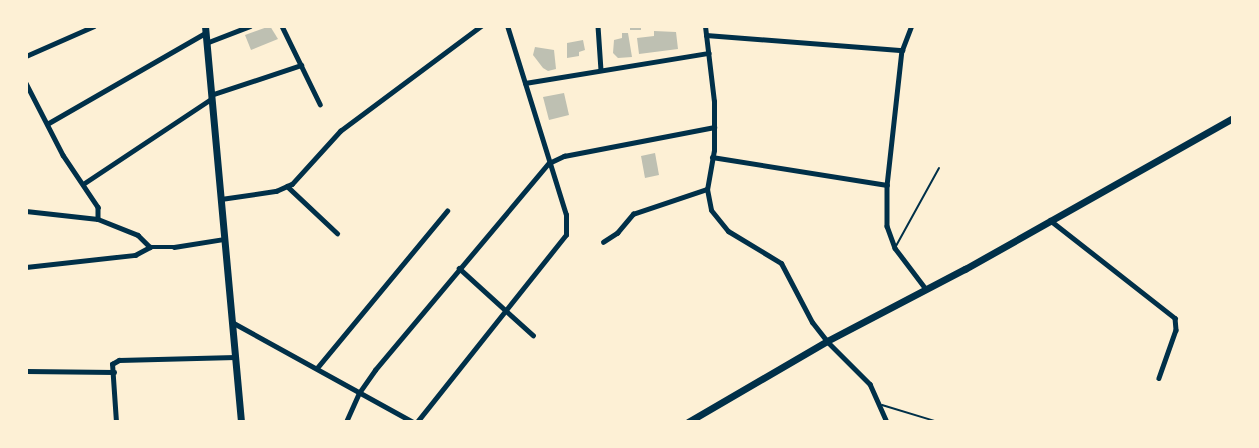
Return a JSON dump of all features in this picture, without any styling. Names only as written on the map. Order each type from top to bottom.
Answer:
[{"type":"main road","points":[[205,30],[241,422]]},
{"type":"main road","points":[[688,422],[827,341],[926,289],[1233,118]]},
{"type":"street","points":[[26,56],[94,26]]},
{"type":"street","points":[[206,43],[250,26]]},
{"type":"street","points":[[282,26],[320,104]]},
{"type":"street","points":[[221,198],[288,186],[340,131],[481,26]]},
{"type":"street","points":[[232,322],[415,422],[566,233],[566,215],[507,26]]},
{"type":"street","points":[[598,26],[601,70]]},
{"type":"street","points":[[705,26],[709,53],[714,126],[707,189],[711,210],[720,224],[781,263],[812,322],[827,341],[865,376],[882,405],[887,422]]},
{"type":"street","points":[[911,26],[902,50],[887,185],[887,226],[895,248],[926,289]]},
{"type":"street","points":[[47,124],[205,30]]},
{"type":"street","points":[[706,35],[902,50]]},
{"type":"street","points":[[525,83],[709,53]]},
{"type":"street","points":[[83,184],[211,97],[301,65]]},
{"type":"street","points":[[26,83],[47,124],[98,206],[98,219]]},
{"type":"street","points":[[346,422],[359,393],[459,268],[549,163],[564,156],[714,126]]},
{"type":"street","points":[[712,157],[887,185]]},
{"type":"street","points":[[288,186],[337,232]]},
{"type":"street","points":[[603,242],[617,233],[633,214],[707,189]]},
{"type":"street","points":[[26,211],[98,219],[138,235],[150,247]]},
{"type":"street","points":[[317,368],[447,211]]},
{"type":"street","points":[[1050,220],[1175,318],[1176,330],[1159,378]]},
{"type":"street","points":[[26,267],[135,254],[150,247],[174,247],[224,239]]},
{"type":"street","points":[[459,268],[533,335]]},
{"type":"street","points":[[116,422],[112,364],[126,359],[235,357]]},
{"type":"street","points":[[26,371],[114,372]]},
{"type":"lane","points":[[895,248],[939,168]]},
{"type":"lane","points":[[882,405],[938,422]]},
{"type":"building","points":[[270,26],[278,39],[251,50],[245,35]]},
{"type":"building","points":[[630,26],[641,26],[641,30],[630,30]]},
{"type":"building","points":[[654,31],[676,32],[678,49],[639,54],[637,38],[654,36]]},
{"type":"building","points":[[622,33],[628,33],[632,57],[618,58],[613,53],[614,40],[622,38]]},
{"type":"building","points":[[583,40],[585,50],[579,52],[579,56],[567,58],[567,43]]},
{"type":"building","points":[[535,47],[554,50],[556,69],[548,71],[543,68],[533,55]]},
{"type":"building","points":[[564,93],[569,115],[549,120],[543,97]]},
{"type":"building","points":[[655,153],[659,175],[645,178],[641,156]]}]
